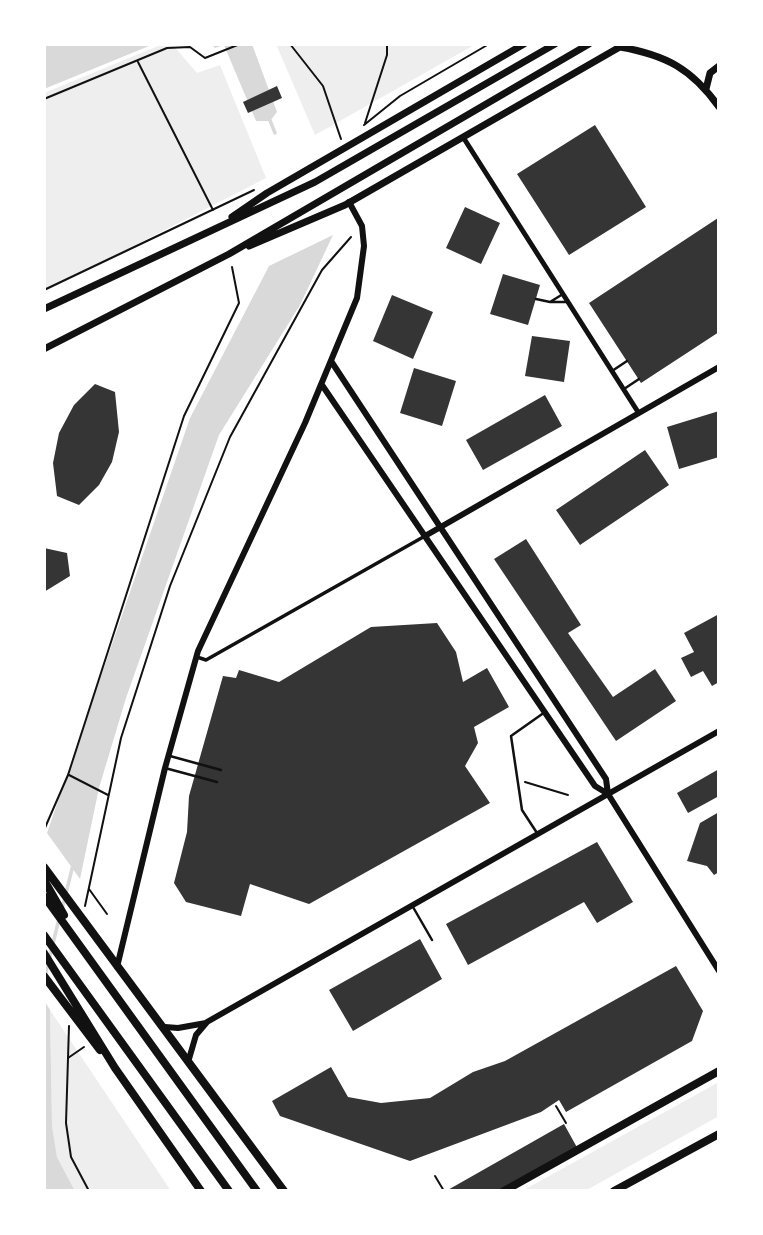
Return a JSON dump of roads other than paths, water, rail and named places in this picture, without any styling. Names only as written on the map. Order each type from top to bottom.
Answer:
[{"type":"main road","points":[[217,228],[267,193],[524,44]]},
{"type":"main road","points":[[44,309],[315,182],[555,44]]},
{"type":"main road","points":[[44,349],[229,254],[589,44]]},
{"type":"main road","points":[[229,254],[349,202],[622,45],[662,56],[706,89],[719,107]]},
{"type":"main road","points":[[706,89],[710,72],[719,66]]},
{"type":"main road","points":[[44,866],[284,1191]]},
{"type":"main road","points":[[45,887],[88,928]]},
{"type":"main road","points":[[45,887],[84,951],[257,1191]]},
{"type":"main road","points":[[44,934],[229,1191]]},
{"type":"main road","points":[[44,953],[115,1068],[201,1191]]},
{"type":"main road","points":[[44,976],[72,1020],[115,1068]]},
{"type":"main road","points":[[504,1191],[719,1071]]},
{"type":"main road","points":[[614,1191],[719,1133]]},
{"type":"street","points":[[463,137],[638,412]]},
{"type":"street","points":[[117,967],[168,756],[196,656],[322,385],[357,298],[363,270],[362,226],[349,202]]},
{"type":"street","points":[[331,361],[606,779],[608,794],[719,971]]},
{"type":"street","points":[[196,656],[206,660],[638,412],[718,370]]},
{"type":"street","points":[[322,385],[595,786],[608,794]]},
{"type":"street","points":[[165,1027],[178,1028],[207,1022],[719,731]]},
{"type":"street","points":[[189,1059],[197,1035],[207,1022]]},
{"type":"lane","points":[[550,302],[563,294]]},
{"type":"lane","points":[[536,299],[568,302]]},
{"type":"lane","points":[[612,371],[627,361]]},
{"type":"lane","points":[[624,389],[639,379]]},
{"type":"lane","points":[[538,834],[522,810],[511,736],[545,712]]},
{"type":"lane","points":[[168,756],[221,770]]},
{"type":"lane","points":[[165,768],[217,782]]},
{"type":"lane","points":[[412,906],[432,940]]},
{"type":"waterway","points":[[269,118],[275,133]]},
{"type":"waterway","points":[[62,909],[73,865]]},
{"type":"waterway","points":[[45,976],[59,919]]}]
